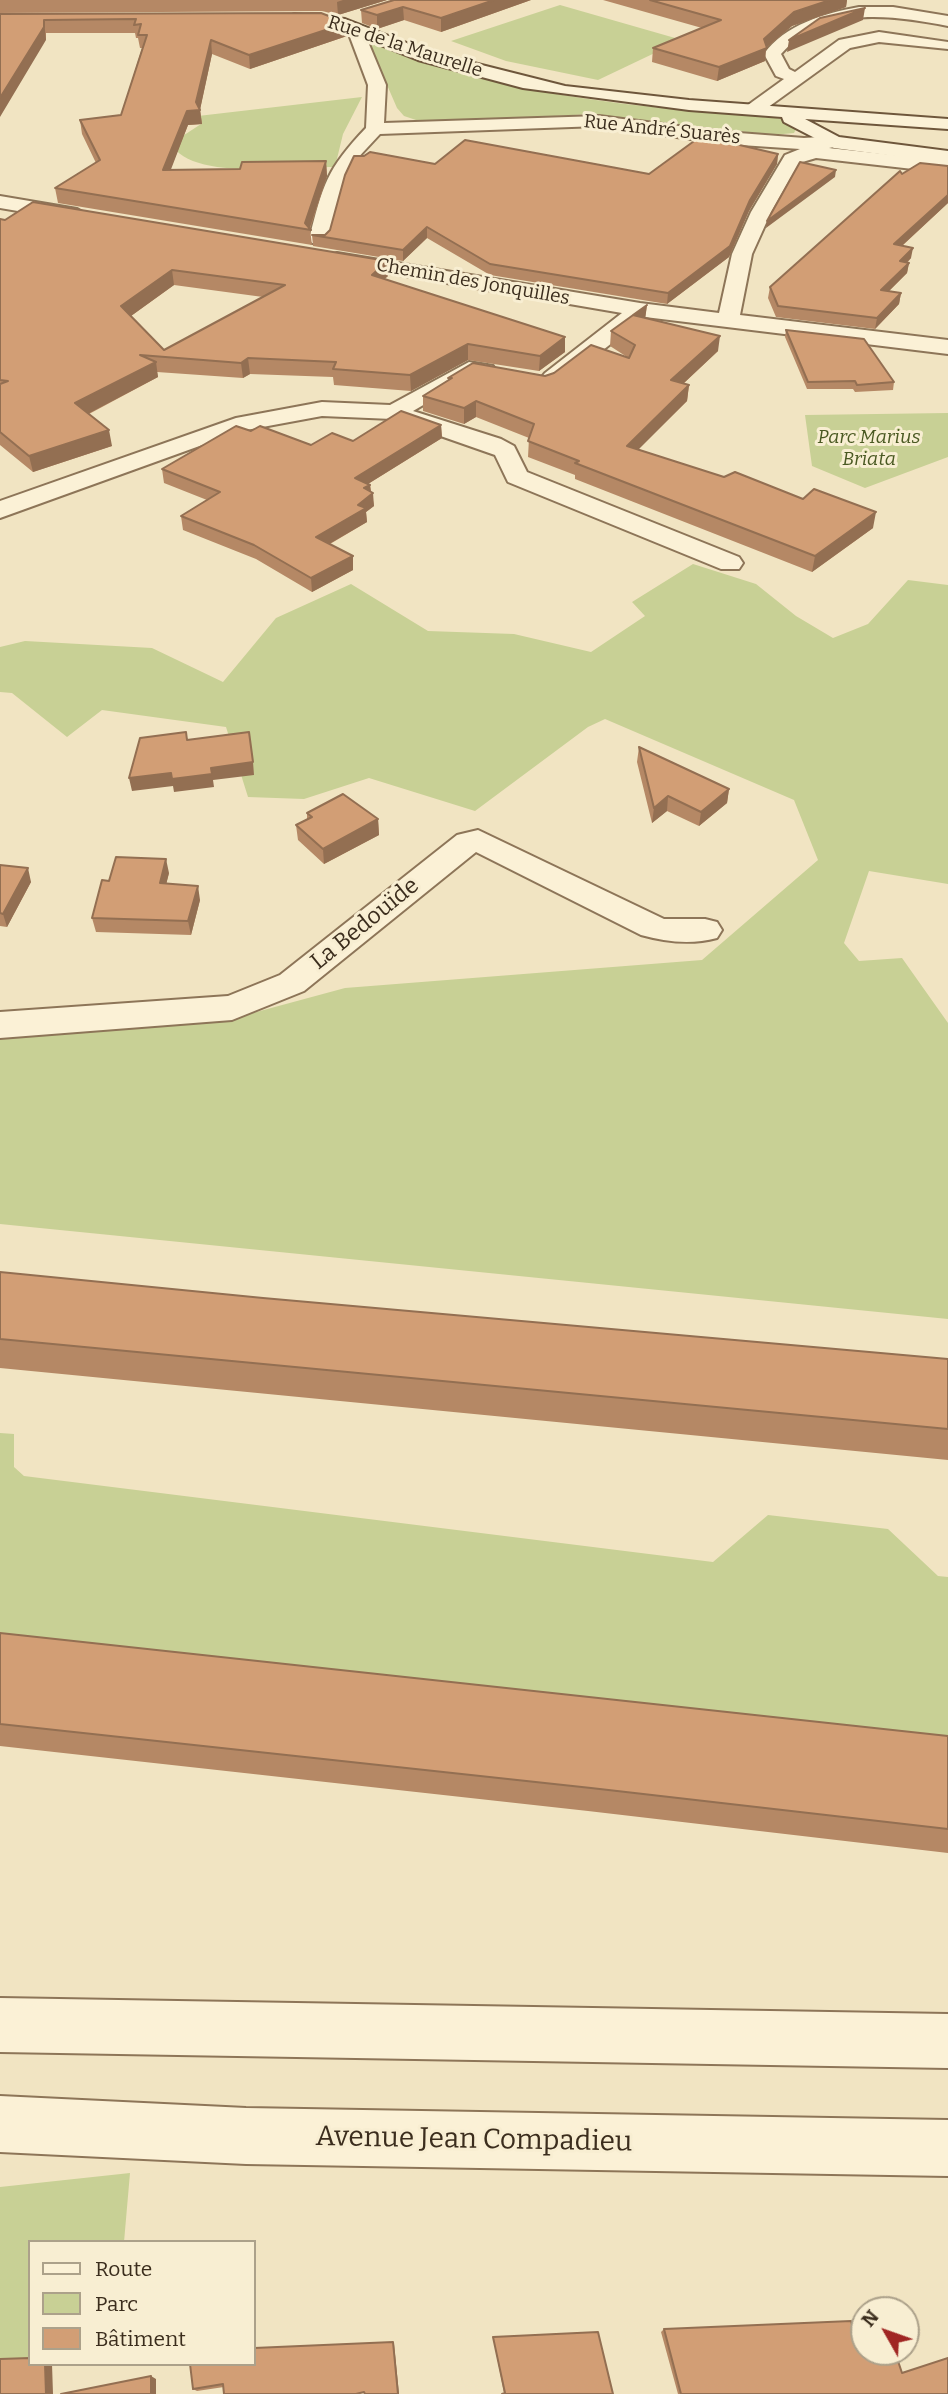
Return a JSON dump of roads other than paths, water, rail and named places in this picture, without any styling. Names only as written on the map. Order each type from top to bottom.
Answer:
[{"type":"street","points":[[797,79],[782,72],[772,54],[780,43],[827,18],[865,9],[948,21]]},
{"type":"street","name":"Rue de la Maurelle","points":[[281,19],[361,23],[424,56],[523,83],[628,99],[948,124]]},
{"type":"street","points":[[319,239],[333,186],[345,161],[375,129],[377,85],[358,37],[361,23]]},
{"type":"street","points":[[759,109],[845,44],[858,40],[901,39],[948,47]]},
{"type":"street","name":"Rue de la Maurelle","points":[[759,109],[794,119],[834,142]]},
{"type":"street","name":"Rue de la Maurelle","points":[[815,132],[827,121],[862,117]]},
{"type":"street","name":"Rue André Suarès","points":[[375,129],[599,121],[726,138],[804,144],[834,142],[948,157]]},
{"type":"street","points":[[728,323],[743,254],[761,212],[792,159],[816,152],[948,167]]},
{"type":"street","points":[[0,202],[96,218]]},
{"type":"street","name":"Chemin des Jonquilles","points":[[302,253],[728,323],[948,347]]},
{"type":"street","points":[[394,412],[457,376],[477,369],[521,379],[552,379],[640,310]]},
{"type":"street","points":[[0,510],[236,425],[322,409],[394,412],[492,444],[505,451],[517,477],[730,563]]},
{"type":"street","name":"La Bedouïde","points":[[0,1025],[232,1008],[292,982],[468,842],[478,840],[653,927],[668,931],[705,930]]},
{"type":"street","points":[[0,2025],[203,2031],[948,2041]]},
{"type":"street","name":"Avenue Jean Compadieu","points":[[0,2124],[259,2137],[948,2148]]},
{"type":"park label","name":"Parc Marius Briata","points":[[869,449]]}]
